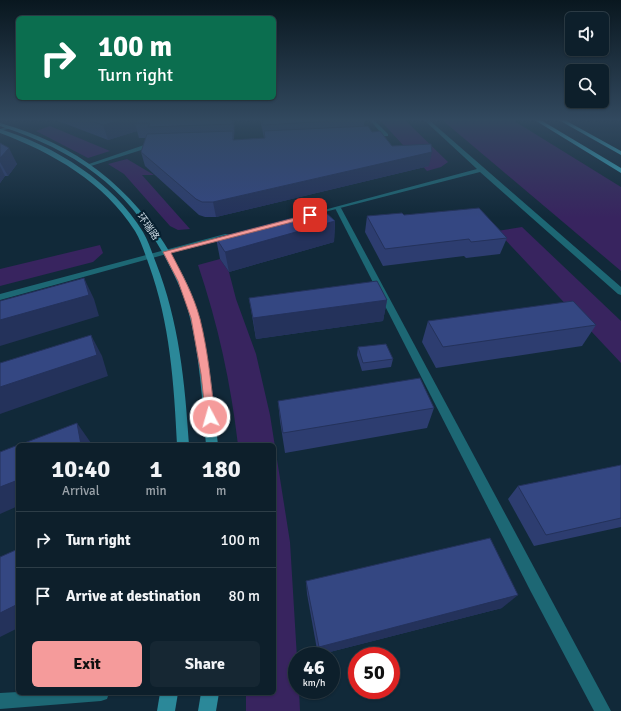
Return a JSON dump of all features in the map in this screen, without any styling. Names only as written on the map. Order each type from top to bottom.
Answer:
[{"type":"highway","points":[[590,152],[621,171]]},
{"type":"main road","name":"环瑞路","points":[[51,152],[68,162],[99,185],[118,205],[139,231],[158,276],[176,351],[181,401],[183,443]]},
{"type":"main road","name":"环瑞路","points":[[66,152],[89,165],[110,181],[129,199],[149,223],[167,252],[182,281],[195,318],[206,374],[212,443]]},
{"type":"main road","points":[[166,711],[169,695]]},
{"type":"main road","points":[[207,711],[210,695]]},
{"type":"street","points":[[461,152],[621,292]]},
{"type":"street","points":[[301,218],[481,170]]},
{"type":"street","points":[[0,297],[234,235]]},
{"type":"lane","points":[[89,165],[127,152]]},
{"type":"lane","points":[[338,208],[603,711]]},
{"type":"lane","points":[[0,701],[76,695]]},
{"type":"shaded area","points":[[77,152],[106,152],[88,158]]},
{"type":"shaded area","points":[[410,152],[438,152],[448,162],[441,167],[427,171]]},
{"type":"shaded area","points":[[480,152],[565,152],[621,187],[621,271]]},
{"type":"shaded area","points":[[127,159],[154,175],[142,175],[190,229],[178,230],[170,226],[124,174],[108,164]]},
{"type":"shaded area","points":[[522,227],[621,321],[621,363],[497,231]]},
{"type":"shaded area","points":[[100,245],[103,253],[93,262],[0,286],[0,269]]},
{"type":"shaded area","points":[[220,259],[229,272],[236,299],[256,354],[270,415],[274,443],[238,443],[228,377],[218,332],[198,265]]},
{"type":"shaded area","points":[[276,453],[290,542],[296,647],[288,647],[288,699],[299,699],[300,711],[246,711],[246,695],[276,695]]},
{"type":"building","points":[[0,152],[5,152],[0,158]]},
{"type":"building","points":[[141,152],[431,152],[213,202],[202,202],[196,199]]},
{"type":"building","points":[[479,208],[507,238],[471,242],[469,239],[385,249],[367,216],[402,213],[404,215]]},
{"type":"building","points":[[323,210],[335,221],[225,252],[216,238]]},
{"type":"building","points":[[84,278],[89,295],[0,320],[0,301]]},
{"type":"building","points":[[377,281],[387,300],[253,318],[249,298]]},
{"type":"building","points":[[573,301],[596,325],[443,347],[428,321]]},
{"type":"building","points":[[91,335],[97,355],[0,387],[0,363]]},
{"type":"building","points":[[386,344],[393,359],[363,363],[358,347]]},
{"type":"building","points":[[420,378],[434,408],[283,433],[278,401]]},
{"type":"building","points":[[77,423],[81,443],[24,443]]},
{"type":"building","points":[[16,446],[16,481],[0,487],[0,452]]},
{"type":"building","points":[[621,465],[621,518],[546,535],[518,486]]},
{"type":"building","points":[[490,538],[518,595],[319,647],[306,581]]},
{"type":"building","points":[[16,550],[16,605],[0,613],[0,557]]},
{"type":"route","points":[[210,417],[206,374],[195,318],[182,281],[167,252],[310,215]]}]
